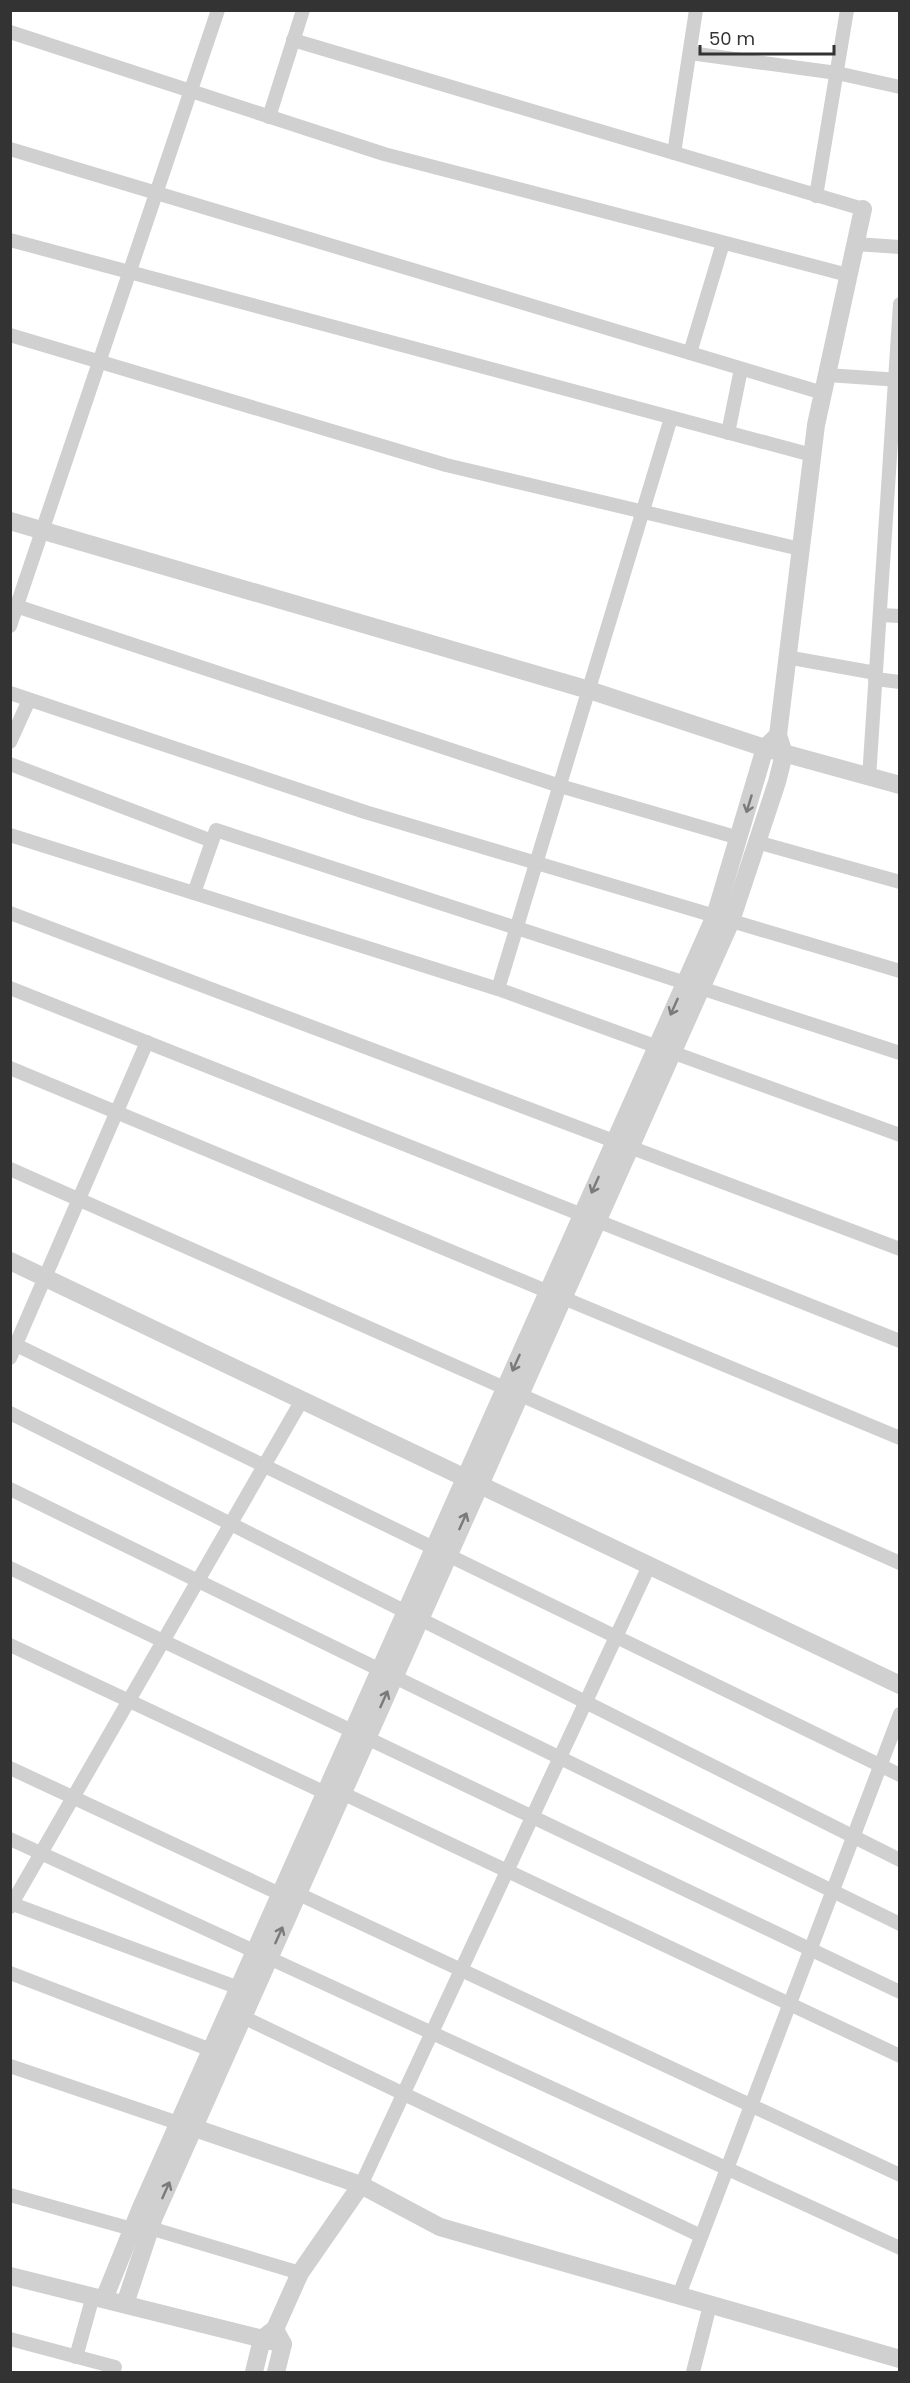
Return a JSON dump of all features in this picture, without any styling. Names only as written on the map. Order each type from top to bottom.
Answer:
[{"type":"street","points":[[10,626],[14,606],[43,531],[218,10]]},
{"type":"street","points":[[269,117],[303,10]]},
{"type":"street","points":[[674,153],[696,10]]},
{"type":"street","points":[[816,196],[847,10]]},
{"type":"street","points":[[10,32],[384,154],[848,275]]},
{"type":"street","points":[[76,2357],[98,2298],[186,2126],[262,1954],[287,1891],[336,1795],[360,1734],[757,842],[784,754],[778,735],[812,455],[862,209],[293,40]]},
{"type":"street","points":[[690,53],[837,73],[900,87]]},
{"type":"street","points":[[10,149],[823,393]]},
{"type":"street","points":[[10,240],[812,455]]},
{"type":"street","points":[[690,353],[723,243]]},
{"type":"street","points":[[855,244],[900,247]]},
{"type":"street","points":[[869,778],[897,380],[900,304]]},
{"type":"street","points":[[10,335],[446,465],[800,549]]},
{"type":"street","points":[[728,433],[741,369]]},
{"type":"street","points":[[827,375],[897,380]]},
{"type":"street","points":[[498,989],[671,418]]},
{"type":"street","points":[[10,521],[589,690],[784,754],[900,785]]},
{"type":"street","points":[[14,606],[560,786],[739,838]]},
{"type":"street","points":[[880,615],[900,616]]},
{"type":"street","points":[[786,657],[900,682]]},
{"type":"street","points":[[10,693],[365,812],[900,971]]},
{"type":"street","points":[[10,742],[29,700]]},
{"type":"street","points":[[723,918],[739,838],[765,748],[778,735]]},
{"type":"street","points":[[12,768],[212,841]]},
{"type":"street","points":[[194,893],[216,830],[900,1053]]},
{"type":"street","points":[[10,835],[498,989],[900,1135]]},
{"type":"street","points":[[757,842],[900,882]]},
{"type":"street","points":[[10,913],[900,1249]]},
{"type":"street","points":[[10,987],[900,1341]]},
{"type":"street","points":[[147,1042],[45,1278],[12,1348],[264,1466],[900,1775]]},
{"type":"street","points":[[10,1068],[900,1438]]},
{"type":"street","points":[[10,1170],[900,1563]]},
{"type":"street","points":[[10,1261],[900,1686]]},
{"type":"street","points":[[246,1991],[11,1904],[302,1400]]},
{"type":"street","points":[[10,1413],[900,1860]]},
{"type":"street","points":[[10,1489],[900,1923]]},
{"type":"street","points":[[254,2373],[273,2338],[300,2272],[361,2185],[649,1566]]},
{"type":"street","points":[[10,1568],[900,1992]]},
{"type":"street","points":[[10,1645],[507,1871],[900,2056]]},
{"type":"street","points":[[679,2295],[900,1713]]},
{"type":"street","points":[[10,1768],[461,1970],[900,2175]]},
{"type":"street","points":[[10,1839],[900,2248]]},
{"type":"street","points":[[10,1973],[218,2053]]},
{"type":"street","points":[[218,2053],[243,2017],[246,1991]]},
{"type":"street","points":[[243,2017],[701,2236]]},
{"type":"street","points":[[10,2066],[361,2185],[440,2227],[900,2359]]},
{"type":"street","points":[[125,2304],[186,2126]]},
{"type":"street","points":[[10,2195],[132,2229]]},
{"type":"street","points":[[150,2228],[300,2272]]},
{"type":"street","points":[[10,2276],[273,2338]]},
{"type":"street","points":[[693,2373],[710,2305]]},
{"type":"street","points":[[273,2338],[276,2373]]},
{"type":"street","points":[[10,2339],[115,2367]]}]
